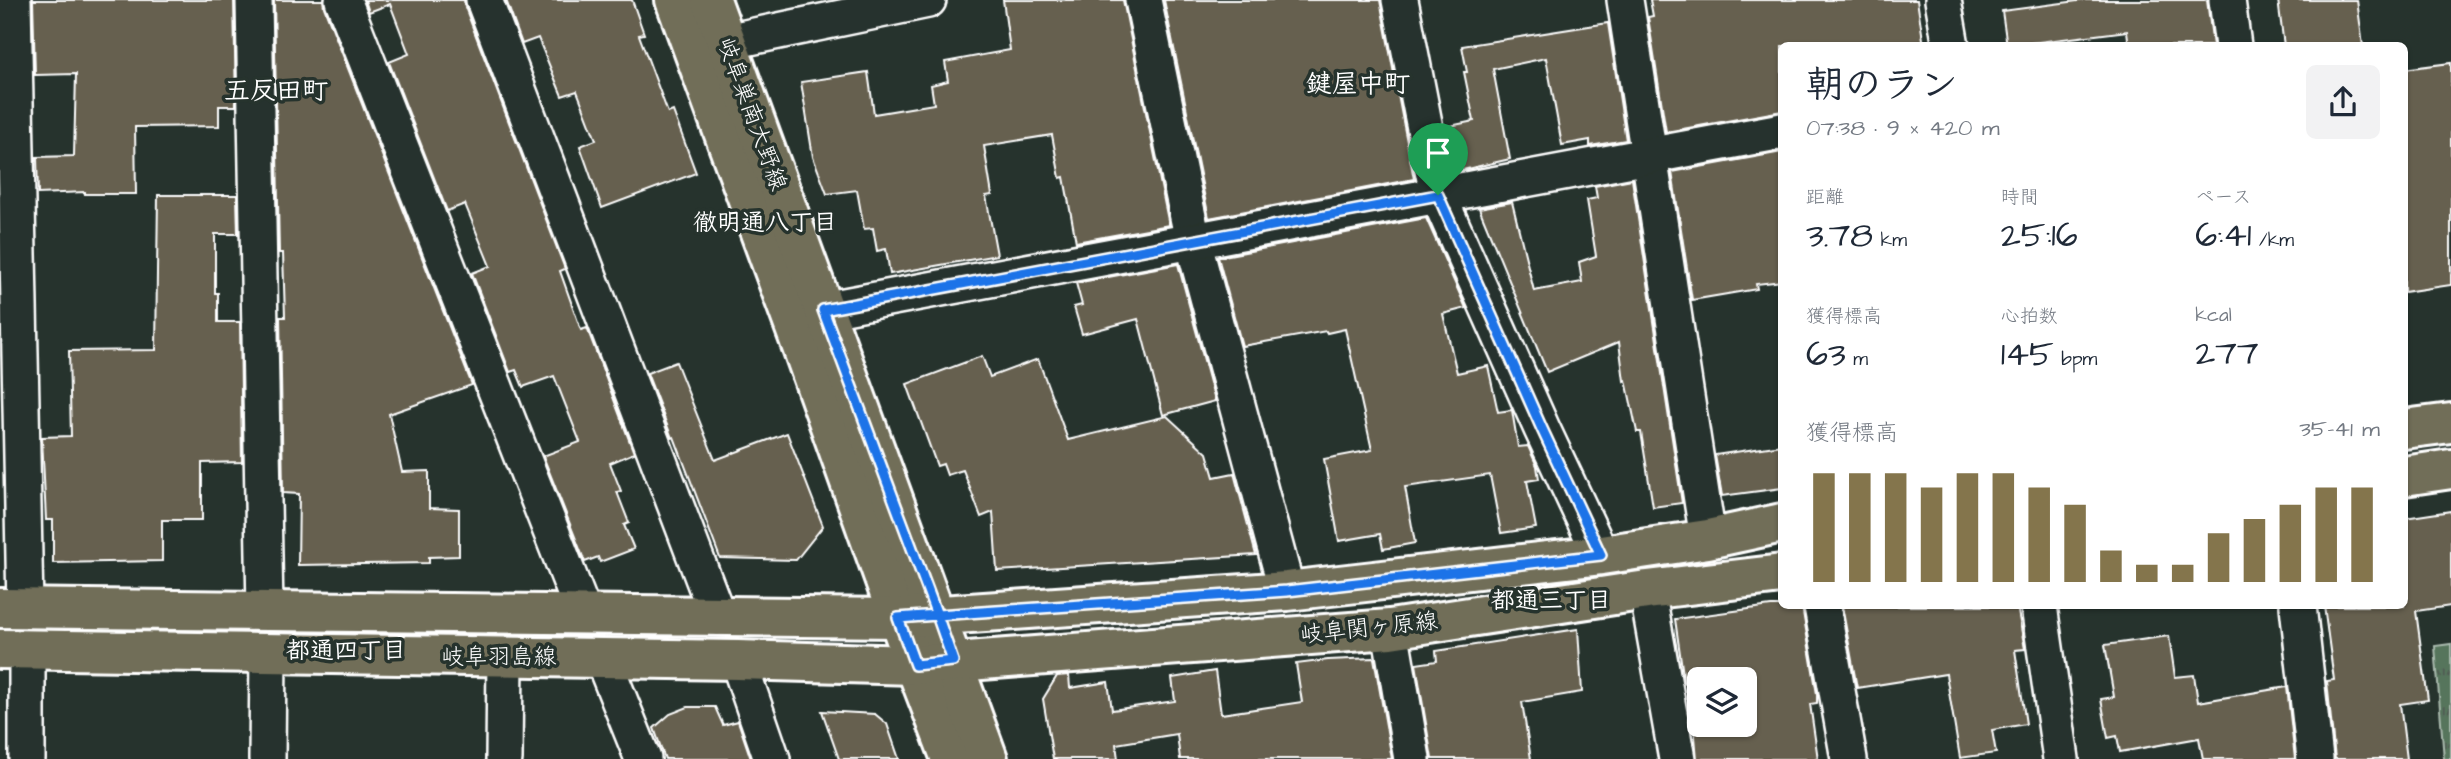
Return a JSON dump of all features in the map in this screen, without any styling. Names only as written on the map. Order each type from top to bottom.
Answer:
[{"type":"main road","name":"岐阜巣南大野線","points":[[675,0],[898,618]]},
{"type":"main road","name":"岐阜巣南大野線","points":[[711,0],[953,661]]},
{"type":"main road","points":[[2408,428],[2451,423]]},
{"type":"main road","points":[[2408,475],[2451,469]]},
{"type":"main road","name":"岐阜関ヶ原線","points":[[898,618],[1287,591],[1601,555],[1708,539],[1778,524]]},
{"type":"main road","name":"岐阜関ヶ原線","points":[[915,665],[1390,629],[1647,590],[1778,574]]},
{"type":"main road","name":"岐阜羽島線","points":[[13,608],[898,618]]},
{"type":"main road","points":[[898,618],[951,759]]},
{"type":"main road","name":"岐阜羽島線","points":[[14,649],[602,657],[915,665]]},
{"type":"main road","points":[[953,661],[988,759]]},
{"type":"street","points":[[13,0],[13,608]]},
{"type":"street","points":[[254,0],[265,611]]},
{"type":"street","points":[[343,0],[584,615]]},
{"type":"street","points":[[484,0],[718,617]]},
{"type":"street","points":[[726,42],[928,0]]},
{"type":"street","points":[[1143,0],[1193,241],[1287,591]]},
{"type":"street","points":[[1400,0],[1438,195],[1601,555]]},
{"type":"street","points":[[1625,0],[1708,539]]},
{"type":"street","points":[[1943,0],[1950,42]]},
{"type":"street","points":[[2227,0],[2232,42]]},
{"type":"street","points":[[823,310],[1778,132]]},
{"type":"street","points":[[1647,590],[1677,759]]},
{"type":"street","points":[[1823,609],[1849,759]]},
{"type":"street","points":[[2039,609],[2061,759]]},
{"type":"street","points":[[2298,609],[2315,759]]},
{"type":"street","points":[[1390,629],[1412,759]]},
{"type":"street","points":[[14,649],[27,759]]},
{"type":"street","points":[[267,759],[268,653]]},
{"type":"street","points":[[504,759],[505,657]]},
{"type":"street","points":[[602,657],[643,759]]},
{"type":"street","points":[[738,660],[772,759]]},
{"type":"green space","points":[[2451,644],[2451,759],[2444,759],[2435,646]]},
{"type":"building","points":[[33,0],[234,0],[236,106],[219,106],[219,126],[135,127],[136,194],[38,194],[37,157],[74,156],[76,74],[35,75]]},
{"type":"building","points":[[274,0],[323,0],[472,385],[389,414],[402,472],[429,471],[429,508],[459,509],[459,556],[429,557],[429,563],[298,565],[299,494],[283,493],[280,317],[285,317],[283,253],[279,253]]},
{"type":"building","points":[[365,0],[464,0],[565,269],[560,271],[581,330],[587,328],[634,453],[610,463],[629,523],[624,525],[634,549],[600,562],[598,557],[585,562],[543,456],[580,442],[554,376],[523,387],[516,370],[510,372],[472,273],[490,266],[465,204],[447,211],[389,62],[409,54],[390,4],[369,12]]},
{"type":"building","points":[[506,0],[632,0],[644,34],[639,35],[668,113],[673,111],[696,173],[602,208],[580,146],[596,140],[577,91],[562,96],[538,38],[522,44]]},
{"type":"building","points":[[1003,0],[1123,0],[1169,225],[1076,242],[1064,177],[1060,178],[1052,135],[984,146],[992,195],[986,196],[997,255],[890,274],[886,249],[877,251],[873,228],[864,229],[857,190],[827,194],[813,157],[801,82],[868,72],[874,114],[934,104],[931,85],[948,81],[945,62],[1010,50]]},
{"type":"building","points":[[1164,0],[1380,0],[1414,179],[1209,218]]},
{"type":"building","points":[[1650,0],[1917,0],[1923,42],[1778,42],[1778,112],[1666,132],[1648,17],[1653,16]]},
{"type":"building","points":[[2085,0],[2207,0],[2212,42],[2128,42],[2127,31],[2039,42],[2006,42],[2002,11]]},
{"type":"building","points":[[2278,0],[2357,0],[2362,42],[2283,42]]},
{"type":"building","points":[[1608,23],[1626,140],[1590,146],[1590,140],[1562,145],[1546,58],[1493,69],[1510,159],[1454,172],[1445,127],[1474,121],[1464,72],[1467,72],[1462,46]]},
{"type":"building","points":[[2451,63],[2451,285],[2408,291],[2408,68]]},
{"type":"building","points":[[1778,153],[1778,281],[1756,284],[1757,289],[1692,300],[1672,172]]},
{"type":"building","points":[[1632,179],[1682,503],[1653,507],[1641,432],[1637,432],[1626,380],[1624,381],[1619,342],[1547,372],[1479,208],[1512,202],[1534,291],[1582,282],[1579,262],[1596,256],[1587,200],[1597,198],[1595,186]]},
{"type":"building","points":[[158,195],[237,195],[238,234],[215,234],[215,293],[218,293],[218,322],[240,322],[242,462],[202,463],[202,520],[162,520],[162,561],[53,563],[53,520],[46,520],[42,437],[71,436],[69,351],[156,350]]},
{"type":"building","points":[[1426,218],[1466,308],[1443,314],[1457,373],[1488,366],[1498,412],[1512,410],[1518,447],[1528,446],[1537,466],[1539,479],[1527,481],[1536,528],[1501,533],[1490,475],[1405,487],[1415,543],[1383,549],[1380,534],[1339,541],[1324,459],[1372,450],[1345,329],[1242,346],[1218,257]]},
{"type":"building","points":[[1178,264],[1215,401],[1163,415],[1138,319],[1082,334],[1074,307],[1082,305],[1076,283]]},
{"type":"building","points":[[982,356],[990,377],[1038,359],[1068,440],[1167,416],[1207,453],[1214,477],[1234,473],[1256,555],[997,571],[993,512],[981,517],[963,470],[947,475],[943,464],[937,466],[907,384]]},
{"type":"building","points":[[676,362],[715,460],[787,433],[823,526],[796,560],[720,558],[647,373]]},
{"type":"building","points":[[1778,446],[1778,489],[1722,496],[1715,455]]},
{"type":"building","points":[[2451,511],[2451,606],[2416,611],[2428,700],[2400,704],[2407,759],[2335,759],[2327,681],[2334,680],[2324,609],[2408,609],[2408,517]]},
{"type":"building","points":[[1771,606],[1778,606],[1778,609],[1803,609],[1817,694],[1817,703],[1810,704],[1818,759],[1697,759],[1695,737],[1757,737],[1757,667],[1687,667],[1687,682],[1684,682],[1675,619]]},
{"type":"building","points":[[1843,609],[2018,609],[2025,649],[2015,650],[2026,724],[1992,730],[1996,753],[1960,758],[1946,674],[1857,688]]},
{"type":"building","points":[[1578,629],[1582,692],[1522,702],[1531,759],[1432,759],[1416,664],[1437,661],[1436,651]]},
{"type":"building","points":[[2169,636],[2175,677],[2194,675],[2198,702],[2287,687],[2295,759],[2203,759],[2199,738],[2120,752],[2117,736],[2108,738],[2101,699],[2114,697],[2105,645]]},
{"type":"building","points":[[1374,658],[1392,759],[1180,759],[1177,734],[1116,744],[1118,759],[1053,759],[1043,699],[1057,676],[1069,675],[1070,688],[1108,682],[1112,710],[1175,701],[1172,678],[1215,671],[1221,714],[1302,702],[1296,664]]},
{"type":"building","points":[[688,707],[715,707],[723,725],[738,721],[751,759],[665,759],[654,728],[670,714]]},
{"type":"building","points":[[822,711],[875,714],[887,724],[899,759],[839,759]]},
{"type":"district","name":"鍵屋中町","points":[[1358,84]]},
{"type":"district","name":"五反田町","points":[[276,91]]},
{"type":"district","name":"徹明通八丁目","points":[[765,223]]},
{"type":"district","name":"都通三丁目","points":[[1551,601]]},
{"type":"district","name":"都通四丁目","points":[[346,651]]},
{"type":"route","points":[[1438,195],[823,310],[937,615],[898,618],[915,665],[953,661],[937,615],[1287,591],[1601,555],[1438,195]]}]
